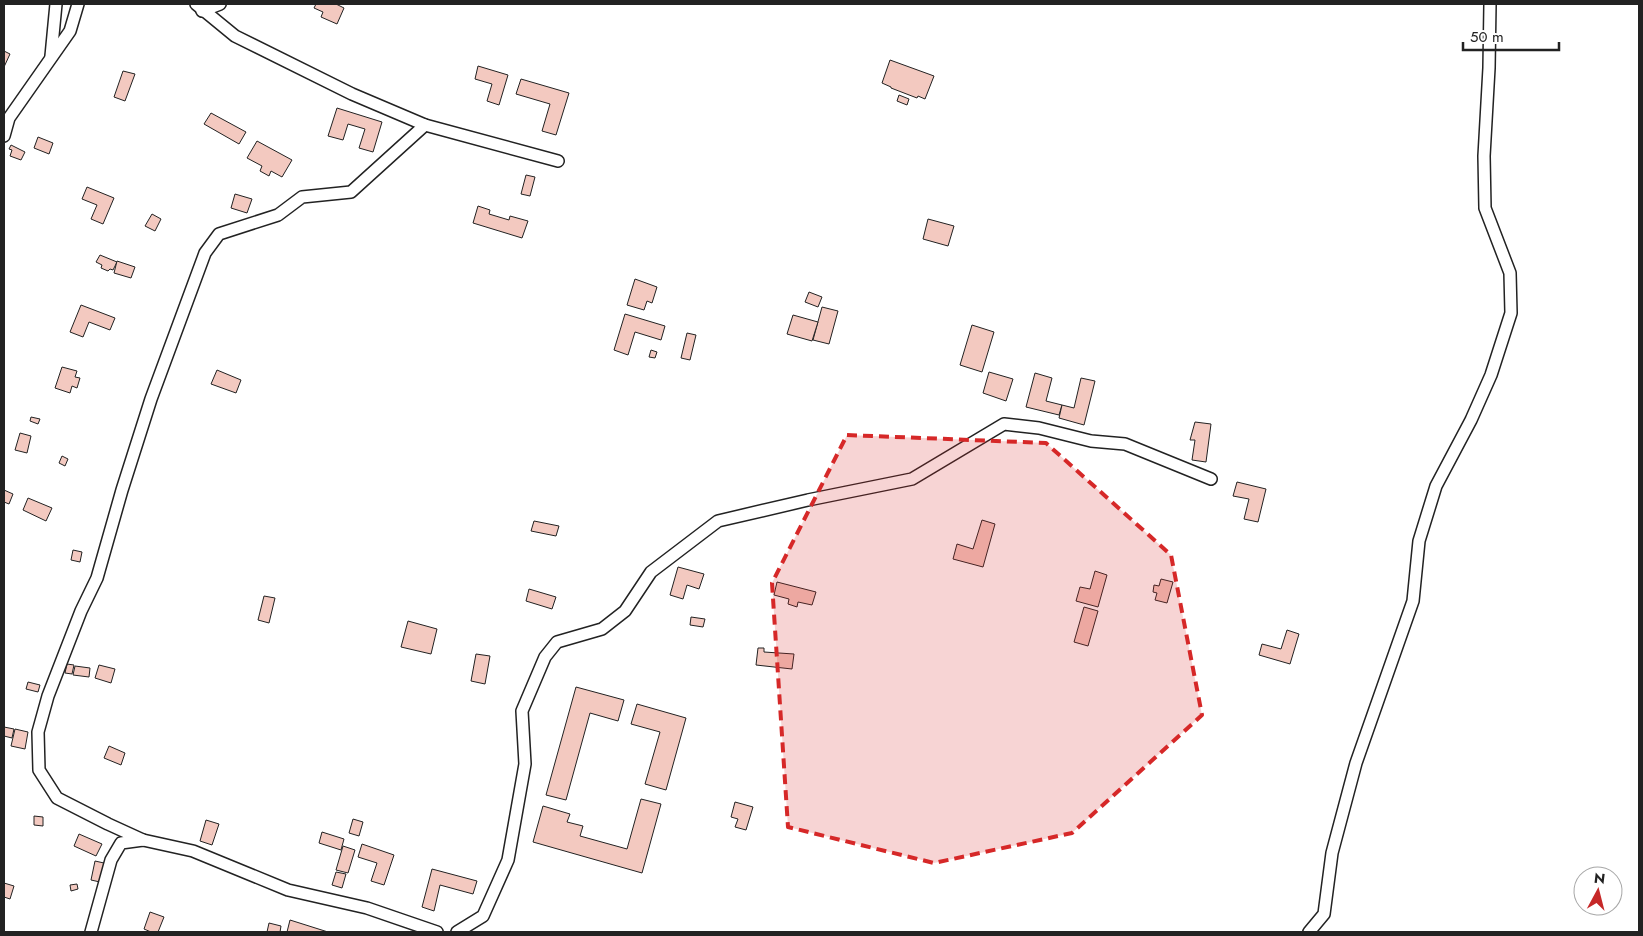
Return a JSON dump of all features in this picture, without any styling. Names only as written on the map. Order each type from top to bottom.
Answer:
[{"type":"street","points":[[51,57],[56,4]]},
{"type":"street","points":[[4,136],[9,118],[70,31],[78,4]]},
{"type":"street","points":[[199,7],[220,4]]},
{"type":"street","points":[[1308,932],[1324,914],[1332,854],[1356,763],[1413,601],[1419,541],[1436,486],[1471,420],[1491,374],[1511,313],[1510,273],[1485,208],[1484,156],[1489,68],[1490,4]]},
{"type":"street","points":[[199,7],[235,36],[352,94],[425,125],[558,161]]},
{"type":"street","points":[[425,125],[352,192],[302,197],[278,215],[219,234],[206,253],[152,399],[122,490],[97,578],[81,611],[55,679],[38,732],[39,770],[57,798],[108,824],[143,840],[193,851],[288,890],[367,908],[437,932]]},
{"type":"street","points":[[457,932],[483,916],[508,860],[525,764],[522,711],[545,657],[557,642],[602,629],[625,611],[651,572],[718,521],[912,479],[1004,424],[1039,428],[1090,442],[1125,444],[1211,479]]},
{"type":"street","points":[[91,932],[111,860],[121,843],[143,840]]},
{"type":"highlighted area","points":[[847,435],[1046,443],[1171,555],[1202,715],[1072,833],[934,863],[788,827],[772,583]]},
{"type":"building","points":[[316,4],[336,4],[344,8],[337,24],[321,17],[323,12],[314,8]]},
{"type":"building","points":[[4,51],[10,54],[4,67]]},
{"type":"building","points":[[890,60],[934,76],[925,99],[918,96],[917,98],[882,83]]},
{"type":"building","points":[[478,66],[508,75],[499,105],[487,101],[492,84],[475,79]]},
{"type":"building","points":[[123,71],[135,74],[125,101],[114,97]]},
{"type":"building","points":[[521,79],[569,93],[556,135],[542,131],[550,104],[516,94]]},
{"type":"building","points":[[899,95],[909,99],[907,105],[897,101]]},
{"type":"building","points":[[337,108],[382,122],[373,152],[359,148],[365,129],[348,124],[343,140],[328,136]]},
{"type":"building","points":[[211,113],[246,132],[239,144],[204,124]]},
{"type":"building","points":[[38,137],[53,143],[49,154],[34,148]]},
{"type":"building","points":[[257,141],[292,160],[282,177],[271,171],[269,176],[260,171],[262,166],[247,158]]},
{"type":"building","points":[[11,145],[25,152],[21,160],[10,156],[12,150],[9,149]]},
{"type":"building","points":[[526,175],[535,177],[530,196],[521,194]]},
{"type":"building","points":[[87,187],[114,198],[103,224],[91,219],[97,205],[82,199]]},
{"type":"building","points":[[235,194],[252,199],[247,213],[231,208]]},
{"type":"building","points":[[478,206],[490,210],[489,214],[509,220],[510,216],[528,221],[522,238],[473,223]]},
{"type":"building","points":[[152,214],[161,219],[155,231],[145,226]]},
{"type":"building","points":[[928,219],[954,226],[948,246],[923,239]]},
{"type":"building","points":[[100,255],[117,262],[113,270],[110,269],[108,271],[101,268],[102,265],[96,262]]},
{"type":"building","points":[[117,261],[135,267],[131,278],[114,273]]},
{"type":"building","points":[[635,279],[657,287],[652,303],[647,301],[644,310],[627,305]]},
{"type":"building","points":[[809,292],[822,297],[818,307],[805,302]]},
{"type":"building","points":[[81,305],[115,318],[110,330],[89,322],[83,337],[70,332]]},
{"type":"building","points":[[822,307],[838,311],[829,344],[813,340]]},
{"type":"building","points":[[625,314],[665,326],[661,340],[635,332],[628,355],[614,350]]},
{"type":"building","points":[[793,315],[818,322],[812,341],[787,334]]},
{"type":"building","points":[[972,325],[994,332],[982,372],[960,365]]},
{"type":"building","points":[[687,333],[696,335],[690,360],[681,358]]},
{"type":"building","points":[[651,350],[657,352],[655,358],[649,357]]},
{"type":"building","points":[[62,367],[77,371],[75,377],[80,378],[77,388],[72,386],[70,393],[55,388]]},
{"type":"building","points":[[217,370],[241,380],[236,393],[211,384]]},
{"type":"building","points":[[989,372],[1013,379],[1006,401],[983,393]]},
{"type":"building","points":[[1035,373],[1052,378],[1046,401],[1062,405],[1059,415],[1026,407]]},
{"type":"building","points":[[1081,378],[1095,381],[1084,425],[1059,418],[1062,405],[1074,408]]},
{"type":"building","points":[[31,417],[40,419],[38,424],[30,421]]},
{"type":"building","points":[[1195,422],[1211,424],[1206,462],[1192,460],[1195,440],[1190,440]]},
{"type":"building","points":[[20,433],[31,436],[27,453],[15,450]]},
{"type":"building","points":[[62,456],[68,459],[65,466],[59,463]]},
{"type":"building","points":[[1237,482],[1266,489],[1258,522],[1244,519],[1249,499],[1233,496]]},
{"type":"building","points":[[4,490],[13,494],[9,504],[4,502]]},
{"type":"building","points":[[28,498],[52,508],[46,521],[23,510]]},
{"type":"building","points":[[982,520],[995,524],[983,567],[953,559],[957,544],[973,549]]},
{"type":"building","points":[[534,521],[559,526],[556,536],[531,531]]},
{"type":"building","points":[[73,550],[82,552],[80,562],[71,560]]},
{"type":"building","points":[[678,567],[704,574],[699,589],[687,585],[683,599],[670,595]]},
{"type":"building","points":[[1095,571],[1107,575],[1098,607],[1076,601],[1080,587],[1090,589]]},
{"type":"building","points":[[1161,579],[1173,582],[1167,603],[1155,600],[1157,593],[1153,592],[1154,585],[1159,586]]},
{"type":"building","points":[[777,582],[816,592],[812,605],[798,602],[797,607],[788,604],[789,599],[774,595]]},
{"type":"building","points":[[529,589],[556,597],[552,609],[526,601]]},
{"type":"building","points":[[264,596],[275,598],[269,623],[258,620]]},
{"type":"building","points":[[1084,607],[1098,611],[1088,646],[1074,642]]},
{"type":"building","points":[[691,617],[705,619],[703,627],[690,625]]},
{"type":"building","points":[[408,621],[437,629],[431,654],[401,647]]},
{"type":"building","points":[[1287,630],[1299,634],[1290,664],[1259,655],[1262,644],[1281,649]]},
{"type":"building","points":[[758,648],[764,648],[764,652],[794,654],[792,669],[756,665]]},
{"type":"building","points":[[476,654],[490,656],[485,684],[471,681]]},
{"type":"building","points":[[67,664],[74,665],[72,674],[65,673]]},
{"type":"building","points":[[99,665],[115,669],[111,683],[95,678]]},
{"type":"building","points":[[75,666],[90,668],[89,677],[73,675]]},
{"type":"building","points":[[28,682],[40,685],[38,692],[26,689]]},
{"type":"building","points":[[576,687],[624,700],[618,721],[590,713],[566,800],[546,795]]},
{"type":"building","points":[[637,704],[686,718],[666,790],[645,784],[660,732],[631,724]]},
{"type":"building","points":[[4,727],[14,729],[12,738],[4,736]]},
{"type":"building","points":[[15,729],[28,732],[25,749],[11,746]]},
{"type":"building","points":[[109,746],[125,753],[121,765],[104,758]]},
{"type":"building","points":[[641,799],[661,804],[642,873],[533,842],[543,806],[570,814],[567,822],[583,826],[580,836],[627,849]]},
{"type":"building","points":[[735,802],[753,807],[746,830],[735,827],[738,819],[731,817]]},
{"type":"building","points":[[34,816],[43,817],[43,826],[34,825]]},
{"type":"building","points":[[353,819],[363,822],[359,836],[349,833]]},
{"type":"building","points":[[206,820],[219,824],[212,845],[200,841]]},
{"type":"building","points":[[322,832],[344,839],[341,850],[319,843]]},
{"type":"building","points":[[79,834],[102,844],[96,856],[74,846]]},
{"type":"building","points":[[362,844],[394,855],[384,885],[371,881],[377,863],[358,857]]},
{"type":"building","points":[[343,846],[355,850],[348,873],[336,870]]},
{"type":"building","points":[[95,861],[104,863],[100,882],[91,880]]},
{"type":"building","points":[[432,869],[477,881],[473,894],[440,885],[434,911],[422,907]]},
{"type":"building","points":[[336,872],[346,874],[342,888],[332,885]]},
{"type":"building","points":[[4,883],[14,886],[10,899],[4,897]]},
{"type":"building","points":[[77,884],[78,889],[71,891],[70,885]]},
{"type":"building","points":[[150,912],[164,917],[158,932],[144,929]]},
{"type":"building","points":[[290,920],[328,932],[287,932]]},
{"type":"building","points":[[269,923],[281,926],[280,932],[267,932]]}]
